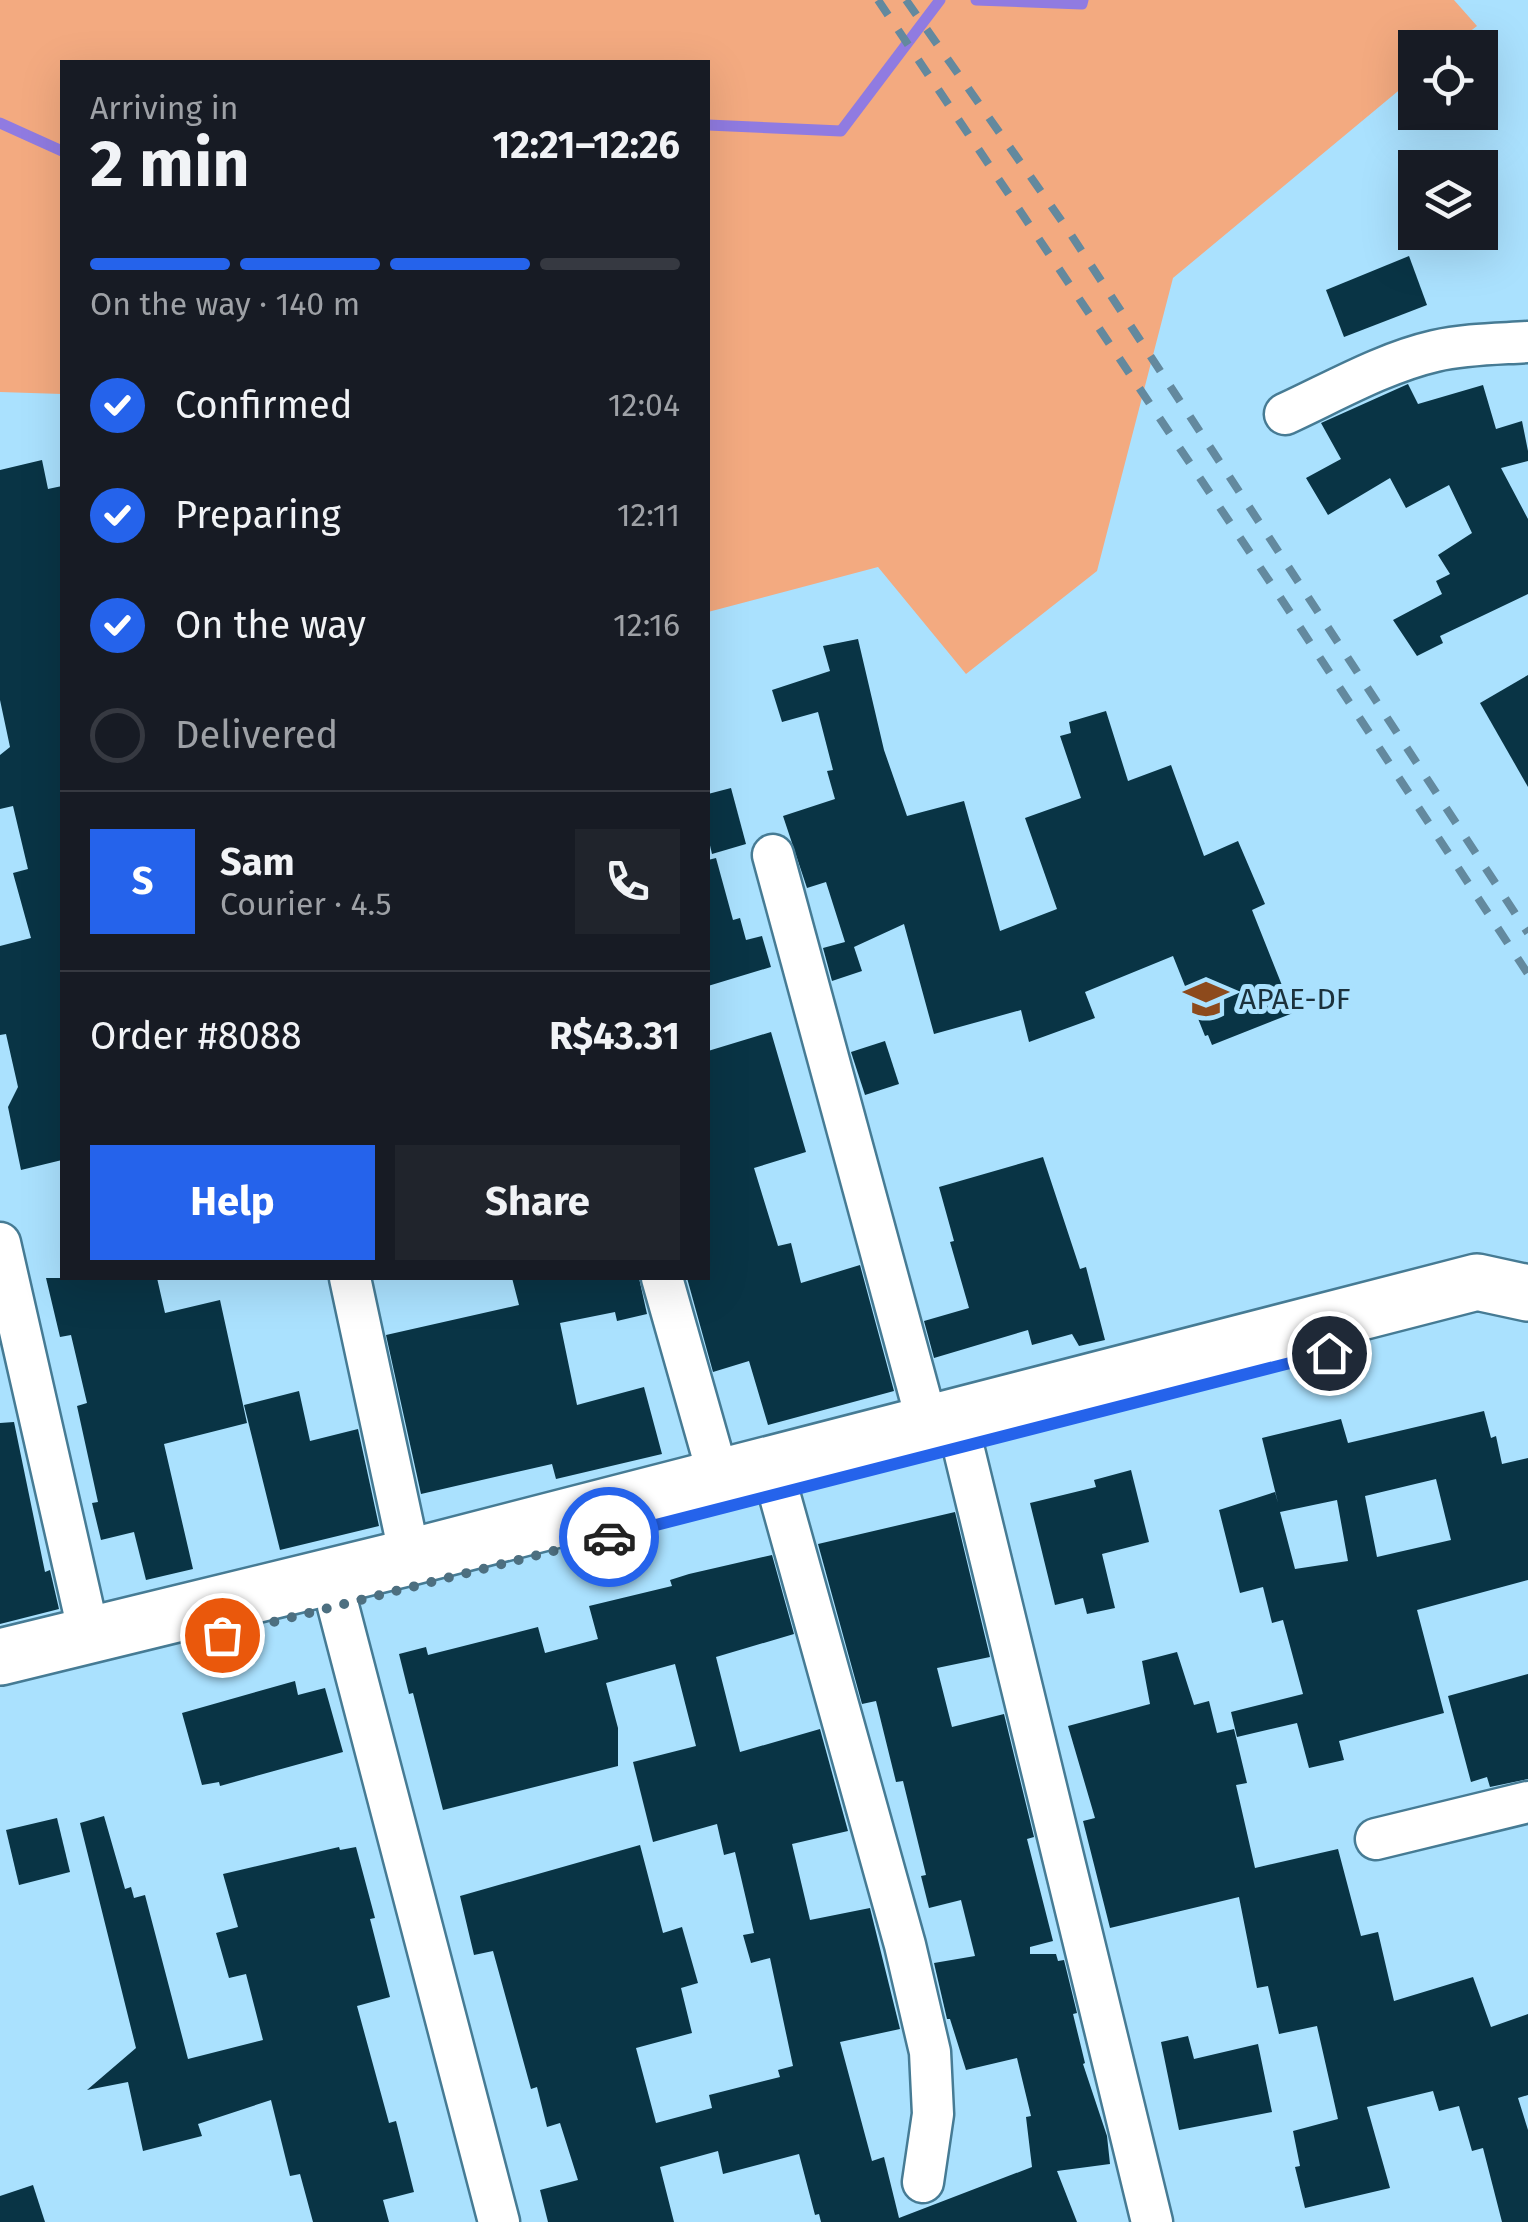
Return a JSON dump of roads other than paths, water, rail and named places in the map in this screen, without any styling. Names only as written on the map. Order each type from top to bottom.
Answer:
[{"type":"street","points":[[1285,414],[1430,352],[1469,345],[1528,342]]},
{"type":"street","points":[[773,855],[945,1434],[1152,2222]]},
{"type":"street","points":[[0,1243],[89,1634]]},
{"type":"street","points":[[350,1280],[410,1557]]},
{"type":"street","points":[[663,1280],[718,1476]]},
{"type":"street","points":[[0,1692],[779,1493],[945,1434],[1477,1282],[1528,1293]]},
{"type":"street","points":[[0,1658],[718,1476],[945,1434],[1478,1315],[1528,1316]]},
{"type":"street","points":[[779,1493],[930,2052],[933,2114],[922,2182]]},
{"type":"street","points":[[338,1606],[499,2222]]},
{"type":"street","points":[[1376,1840],[1528,1802]]},
{"type":"waterway","points":[[710,125],[841,131],[940,0]]},
{"type":"waterway","points":[[976,0],[1082,4],[1083,0]]},
{"type":"waterway","points":[[0,123],[60,150]]},
{"type":"railway","points":[[878,0],[1528,974]]},
{"type":"railway","points":[[906,0],[1066,227],[1528,933]]},
{"type":"place","name":"APAE-DF","points":[[1206,999]]}]
